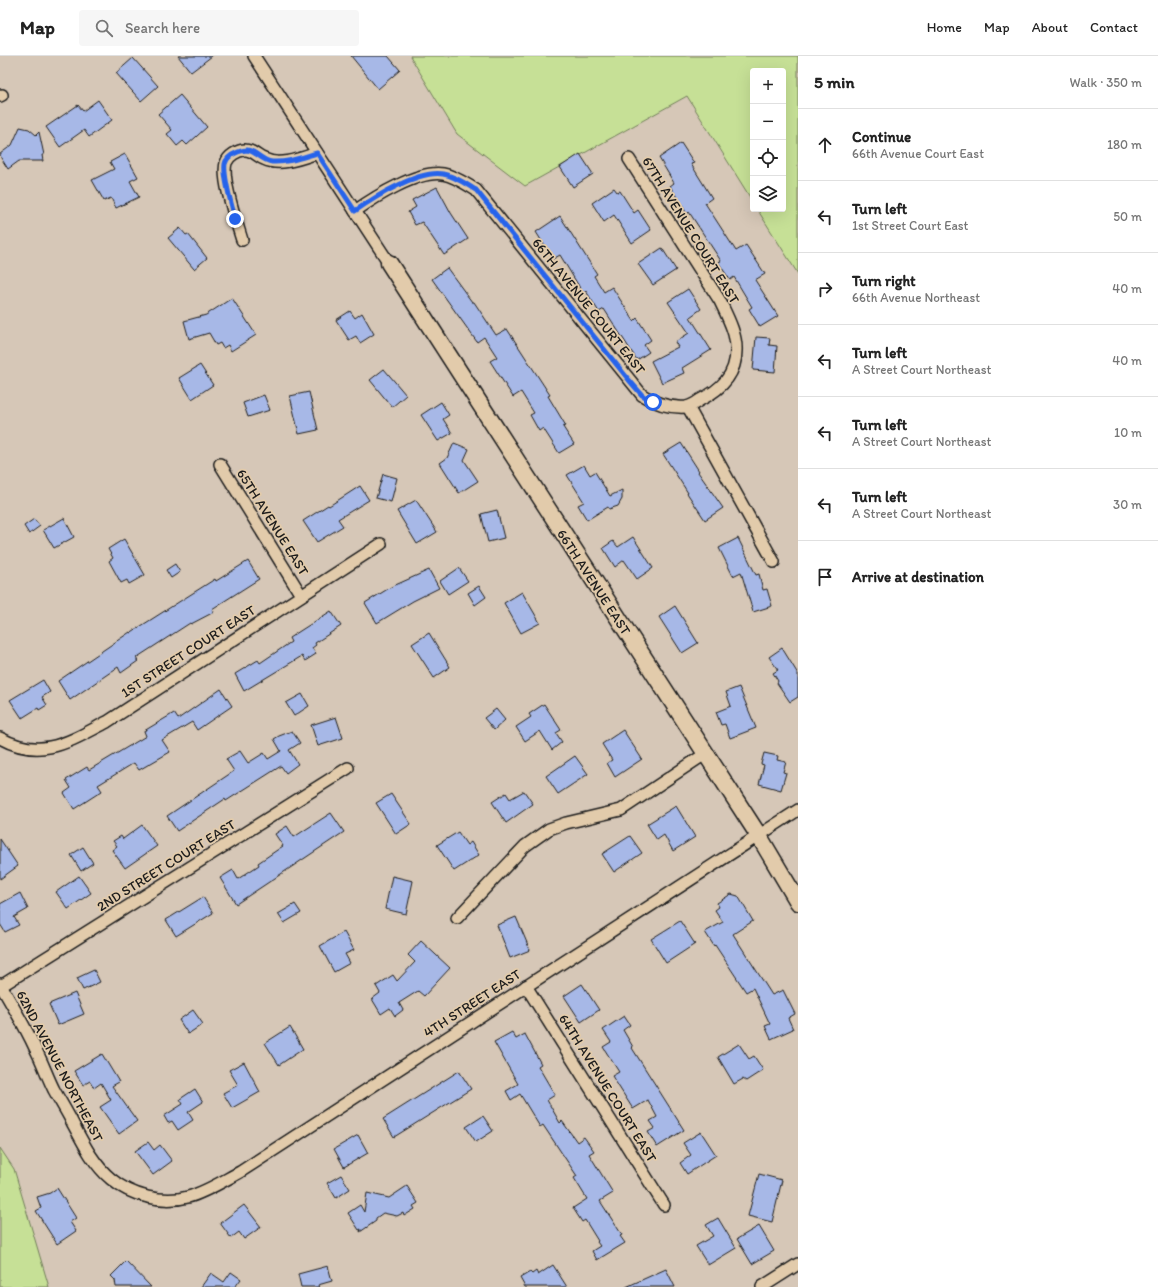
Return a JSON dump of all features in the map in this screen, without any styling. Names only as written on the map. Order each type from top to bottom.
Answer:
[{"type":"street","points":[[254,56],[389,263]]},
{"type":"street","points":[[242,240],[227,188],[225,164],[227,159],[234,154],[245,150],[251,151],[263,159],[271,162],[288,161],[317,153]]},
{"type":"street","name":"67TH AVENUE COURT EAST","points":[[629,159],[720,301],[730,322],[735,339],[736,351],[734,364],[724,384],[716,392],[688,407]]},
{"type":"street","name":"66TH AVENUE COURT EAST","points":[[355,211],[371,200],[398,186],[432,174],[442,174],[464,182],[476,190],[642,395],[653,402],[666,406],[688,407]]},
{"type":"street","name":"66TH AVENUE EAST","points":[[389,263],[759,836],[798,902]]},
{"type":"street","points":[[688,407],[774,562]]},
{"type":"street","name":"65TH AVENUE EAST","points":[[220,464],[301,595]]},
{"type":"street","name":"1ST STREET COURT EAST","points":[[0,738],[8,743],[32,749],[57,746],[70,741],[107,722],[381,544]]},
{"type":"street","points":[[457,918],[525,846],[549,829],[566,823],[621,810],[705,754]]},
{"type":"street","name":"2ND STREET COURT EAST","points":[[1,985],[348,768]]},
{"type":"street","name":"4TH STREET EAST","points":[[155,1199],[164,1200],[188,1197],[210,1188],[240,1172],[798,810]]},
{"type":"street","name":"62ND AVENUE NORTHEAST","points":[[1,985],[35,1047],[53,1088],[90,1154],[111,1179],[128,1190],[155,1199]]},
{"type":"street","name":"64TH AVENUE COURT EAST","points":[[526,986],[664,1205]]},
{"type":"street","points":[[762,1287],[798,1264]]},
{"type":"green space","points":[[410,56],[798,56],[798,274],[759,212],[786,212],[786,68],[750,68],[750,197],[687,96],[525,186],[457,134]]},
{"type":"green space","points":[[0,1148],[14,1169],[49,1287],[0,1287]]},
{"type":"building","points":[[178,56],[212,56],[191,72]]},
{"type":"building","points":[[351,56],[388,56],[400,70],[378,89]]},
{"type":"building","points":[[133,58],[158,86],[141,101],[116,73]]},
{"type":"building","points":[[180,95],[207,127],[187,145],[183,141],[177,146],[167,134],[172,130],[158,114]]},
{"type":"building","points":[[98,100],[112,120],[89,137],[84,130],[60,147],[46,127],[78,105],[83,111]]},
{"type":"building","points":[[20,127],[29,129],[36,135],[39,132],[44,155],[42,155],[43,161],[19,161],[8,169],[0,154],[12,145]]},
{"type":"building","points":[[681,143],[694,163],[691,164],[712,198],[705,203],[736,251],[746,245],[765,274],[755,280],[778,316],[760,327],[749,309],[752,307],[734,277],[730,280],[718,262],[721,261],[689,212],[687,214],[670,186],[674,183],[659,158]]},
{"type":"building","points":[[125,154],[138,177],[130,181],[139,197],[116,208],[111,198],[104,201],[92,180],[114,169],[110,162]]},
{"type":"building","points":[[580,154],[593,174],[573,187],[560,167]]},
{"type":"building","points":[[437,187],[451,213],[468,239],[444,255],[422,222],[415,225],[408,212],[416,207],[412,200]]},
{"type":"building","points":[[614,188],[617,192],[620,191],[634,213],[638,210],[651,230],[632,243],[614,215],[604,222],[592,203]]},
{"type":"building","points":[[560,216],[597,274],[594,276],[604,292],[612,287],[634,321],[637,318],[651,340],[644,345],[649,352],[637,360],[604,309],[599,312],[586,291],[583,293],[560,255],[553,259],[536,232]]},
{"type":"building","points":[[180,228],[186,235],[188,234],[207,258],[194,269],[168,238]]},
{"type":"building","points":[[662,248],[676,270],[653,285],[638,264]]},
{"type":"building","points":[[447,268],[472,302],[474,302],[496,335],[507,329],[550,395],[548,396],[566,426],[563,427],[574,444],[559,453],[543,428],[539,431],[530,415],[534,413],[521,392],[513,397],[490,361],[497,357],[484,337],[477,342],[432,279]]},
{"type":"building","points":[[688,289],[701,309],[690,317],[711,350],[682,368],[684,373],[662,383],[651,361],[678,347],[675,342],[689,333],[668,302]]},
{"type":"building","points":[[232,298],[256,335],[231,351],[228,345],[223,348],[220,343],[216,345],[209,333],[189,339],[184,321],[206,315]]},
{"type":"building","points":[[350,311],[355,318],[362,313],[374,334],[360,343],[356,336],[349,340],[336,320]]},
{"type":"building","points":[[756,337],[770,338],[769,345],[777,346],[775,372],[753,370]]},
{"type":"building","points":[[200,365],[213,385],[192,399],[179,378]]},
{"type":"building","points":[[384,369],[406,395],[392,407],[370,380]]},
{"type":"building","points":[[309,392],[318,430],[299,434],[290,396]]},
{"type":"building","points":[[264,395],[270,410],[248,417],[243,403]]},
{"type":"building","points":[[441,402],[449,415],[443,419],[452,433],[438,441],[421,415]]},
{"type":"building","points":[[454,443],[469,449],[464,460],[478,481],[459,493],[440,463],[447,458]]},
{"type":"building","points":[[681,443],[699,471],[698,472],[723,508],[705,520],[663,454]]},
{"type":"building","points":[[584,465],[590,475],[595,472],[610,496],[622,490],[622,499],[618,506],[609,509],[608,507],[587,520],[578,505],[584,502],[567,475]]},
{"type":"building","points":[[383,474],[397,478],[391,502],[376,498]]},
{"type":"building","points":[[360,486],[369,500],[338,519],[343,526],[317,542],[303,521]]},
{"type":"building","points":[[416,500],[437,532],[417,544],[397,511]]},
{"type":"building","points":[[497,510],[504,538],[488,542],[481,514]]},
{"type":"building","points":[[64,518],[74,537],[54,548],[43,530]]},
{"type":"building","points":[[34,519],[40,526],[29,534],[24,526]]},
{"type":"building","points":[[633,537],[653,568],[637,579],[624,560],[615,567],[603,548],[613,541],[618,547]]},
{"type":"building","points":[[738,538],[756,575],[759,574],[763,590],[767,589],[772,606],[753,612],[741,572],[733,576],[719,548]]},
{"type":"building","points":[[124,539],[145,575],[129,584],[127,580],[121,583],[109,561],[113,558],[108,549]]},
{"type":"building","points":[[248,561],[259,579],[212,609],[214,612],[191,624],[190,623],[136,658],[138,661],[121,673],[118,667],[70,700],[58,681],[130,632],[215,579],[216,581]]},
{"type":"building","points":[[175,564],[180,572],[171,578],[166,570]]},
{"type":"building","points":[[459,568],[468,581],[448,594],[440,581]]},
{"type":"building","points":[[429,570],[439,588],[413,601],[377,623],[365,603],[391,587]]},
{"type":"building","points":[[479,586],[486,597],[475,605],[468,593]]},
{"type":"building","points":[[522,592],[540,623],[521,633],[504,603]]},
{"type":"building","points":[[675,606],[698,643],[682,653],[659,617]]},
{"type":"building","points":[[331,611],[341,626],[315,643],[316,645],[312,648],[316,654],[305,661],[302,656],[244,691],[235,674],[258,660],[260,663],[291,642],[289,638]]},
{"type":"building","points":[[429,633],[450,667],[434,678],[412,644]]},
{"type":"building","points":[[782,648],[798,674],[798,697],[790,702],[777,683],[778,681],[773,673],[778,670],[769,657]]},
{"type":"building","points":[[43,680],[50,692],[42,697],[47,705],[39,710],[38,708],[22,718],[10,700]]},
{"type":"building","points":[[739,687],[756,728],[730,738],[725,724],[721,725],[716,712],[731,706],[726,692]]},
{"type":"building","points":[[221,689],[232,706],[197,730],[192,722],[162,740],[170,752],[139,770],[134,763],[98,785],[102,791],[74,809],[64,793],[71,788],[66,780],[87,767],[89,770],[146,736],[144,731],[174,713],[178,719]]},
{"type":"building","points":[[302,694],[309,706],[294,716],[286,703]]},
{"type":"building","points":[[544,704],[561,730],[556,733],[562,742],[552,750],[540,731],[525,741],[516,727],[531,717],[529,714]]},
{"type":"building","points":[[496,709],[505,720],[494,730],[484,718]]},
{"type":"building","points":[[336,717],[343,738],[318,746],[311,725]]},
{"type":"building","points":[[623,730],[642,759],[615,777],[607,763],[612,760],[602,744]]},
{"type":"building","points":[[292,731],[300,743],[289,750],[298,764],[286,773],[281,766],[226,801],[225,799],[177,831],[167,816],[234,771],[226,759],[240,751],[248,763],[264,753],[268,759],[281,751],[274,739]]},
{"type":"building","points":[[764,753],[778,756],[777,760],[786,762],[783,772],[786,773],[781,790],[759,784],[764,765],[761,764]]},
{"type":"building","points":[[575,756],[588,774],[558,794],[546,776]]},
{"type":"building","points":[[524,791],[533,804],[506,823],[492,802],[506,793],[510,799]]},
{"type":"building","points":[[391,794],[411,824],[396,834],[376,803]]},
{"type":"building","points":[[676,806],[695,837],[673,851],[664,835],[657,840],[647,824]]},
{"type":"building","points":[[331,813],[344,832],[236,904],[220,878],[233,870],[238,879],[259,865],[258,863],[283,846],[275,834],[287,826],[294,837]]},
{"type":"building","points":[[142,825],[157,846],[125,868],[112,850],[117,846],[113,841],[121,836],[123,839]]},
{"type":"building","points":[[458,832],[467,845],[471,842],[479,855],[454,871],[437,845]]},
{"type":"building","points":[[630,836],[642,853],[614,872],[602,854]]},
{"type":"building","points":[[0,839],[18,866],[0,879]]},
{"type":"building","points":[[83,847],[93,863],[81,871],[71,855]]},
{"type":"building","points":[[79,876],[91,893],[68,909],[56,892]]},
{"type":"building","points":[[392,876],[413,881],[406,914],[385,909]]},
{"type":"building","points":[[20,893],[28,909],[14,917],[19,925],[5,932],[0,924],[0,904]]},
{"type":"building","points":[[731,894],[738,896],[753,921],[733,934],[772,995],[783,990],[795,1014],[788,1018],[793,1029],[771,1039],[765,1026],[770,1024],[753,988],[746,992],[705,932],[723,922],[715,910],[719,907],[717,903]]},
{"type":"building","points":[[203,897],[213,913],[176,936],[166,920]]},
{"type":"building","points":[[295,904],[301,913],[284,923],[278,914]]},
{"type":"building","points":[[516,917],[530,950],[510,958],[497,925]]},
{"type":"building","points":[[680,921],[695,944],[666,963],[651,939]]},
{"type":"building","points":[[344,932],[354,950],[345,954],[350,963],[334,972],[320,946]]},
{"type":"building","points":[[421,941],[450,968],[424,996],[418,991],[399,1003],[403,1010],[395,1016],[390,1008],[381,1014],[372,999],[380,993],[376,986],[393,975],[397,981],[415,962],[408,955]]},
{"type":"building","points":[[94,970],[100,982],[83,990],[77,978]]},
{"type":"building","points":[[582,984],[599,1010],[581,1022],[564,996]]},
{"type":"building","points":[[75,993],[84,1014],[58,1025],[49,1004]]},
{"type":"building","points":[[193,1010],[203,1024],[188,1034],[179,1020]]},
{"type":"building","points":[[624,1016],[630,1025],[623,1030],[633,1047],[632,1048],[684,1130],[657,1147],[648,1132],[655,1128],[650,1121],[657,1117],[648,1100],[633,1109],[612,1076],[619,1072],[603,1047],[611,1042],[603,1030]]},
{"type":"building","points":[[290,1027],[303,1049],[279,1065],[265,1043]]},
{"type":"building","points":[[512,1032],[516,1039],[525,1034],[541,1064],[538,1066],[555,1095],[547,1100],[560,1123],[562,1121],[577,1142],[584,1137],[594,1151],[589,1154],[613,1193],[600,1201],[622,1235],[620,1236],[625,1243],[597,1260],[592,1251],[600,1246],[597,1242],[598,1241],[585,1220],[582,1222],[573,1208],[587,1199],[574,1178],[577,1176],[543,1125],[540,1127],[520,1094],[511,1100],[506,1091],[518,1084],[494,1042]]},
{"type":"building","points":[[739,1044],[749,1059],[754,1056],[763,1070],[746,1081],[743,1079],[734,1084],[718,1057]]},
{"type":"building","points":[[102,1054],[119,1082],[112,1086],[137,1121],[119,1134],[100,1107],[111,1100],[101,1083],[94,1088],[90,1081],[83,1085],[74,1071]]},
{"type":"building","points":[[244,1062],[260,1092],[232,1108],[223,1093],[238,1085],[229,1070]]},
{"type":"building","points":[[459,1071],[471,1089],[394,1137],[383,1119]]},
{"type":"building","points":[[195,1089],[203,1102],[188,1112],[193,1120],[178,1130],[172,1121],[168,1123],[164,1116],[183,1104],[180,1099]]},
{"type":"building","points":[[483,1116],[493,1131],[476,1142],[466,1127]]},
{"type":"building","points":[[701,1132],[716,1155],[687,1174],[680,1163],[691,1155],[683,1143]]},
{"type":"building","points":[[358,1135],[368,1153],[344,1167],[334,1149]]},
{"type":"building","points":[[148,1142],[154,1150],[160,1145],[172,1161],[153,1175],[135,1151]]},
{"type":"building","points":[[759,1174],[782,1180],[772,1222],[748,1216]]},
{"type":"building","points":[[341,1175],[350,1189],[336,1198],[327,1183]]},
{"type":"building","points":[[407,1186],[418,1203],[413,1206],[415,1209],[404,1216],[403,1213],[397,1216],[383,1213],[376,1218],[376,1221],[360,1232],[361,1229],[359,1230],[348,1213],[360,1205],[364,1212],[367,1193],[389,1198]]},
{"type":"building","points":[[57,1188],[76,1218],[70,1222],[76,1231],[57,1244],[36,1211],[41,1208],[37,1197],[50,1193]]},
{"type":"building","points":[[244,1205],[261,1227],[244,1239],[239,1232],[231,1238],[220,1223]]},
{"type":"building","points":[[718,1218],[736,1248],[708,1265],[696,1246],[713,1236],[706,1225]]},
{"type":"building","points":[[759,1226],[774,1251],[752,1264],[737,1239]]},
{"type":"building","points":[[126,1261],[151,1287],[116,1287],[115,1280],[111,1276]]},
{"type":"building","points":[[553,1265],[567,1287],[525,1287],[520,1278],[530,1272],[532,1274],[536,1271],[538,1275]]},
{"type":"building","points":[[328,1266],[332,1281],[318,1285],[319,1287],[301,1287],[298,1274]]},
{"type":"building","points":[[666,1269],[675,1287],[626,1287]]},
{"type":"building","points":[[231,1272],[241,1279],[235,1287],[201,1287],[211,1273],[224,1282]]},
{"type":"route","points":[[235,219],[227,188],[225,164],[227,159],[234,154],[245,150],[251,151],[263,159],[271,162],[288,161],[317,153],[355,211],[371,200],[398,186],[421,177],[432,174],[442,174],[453,177],[476,190],[629,380],[642,395],[653,402]]}]
